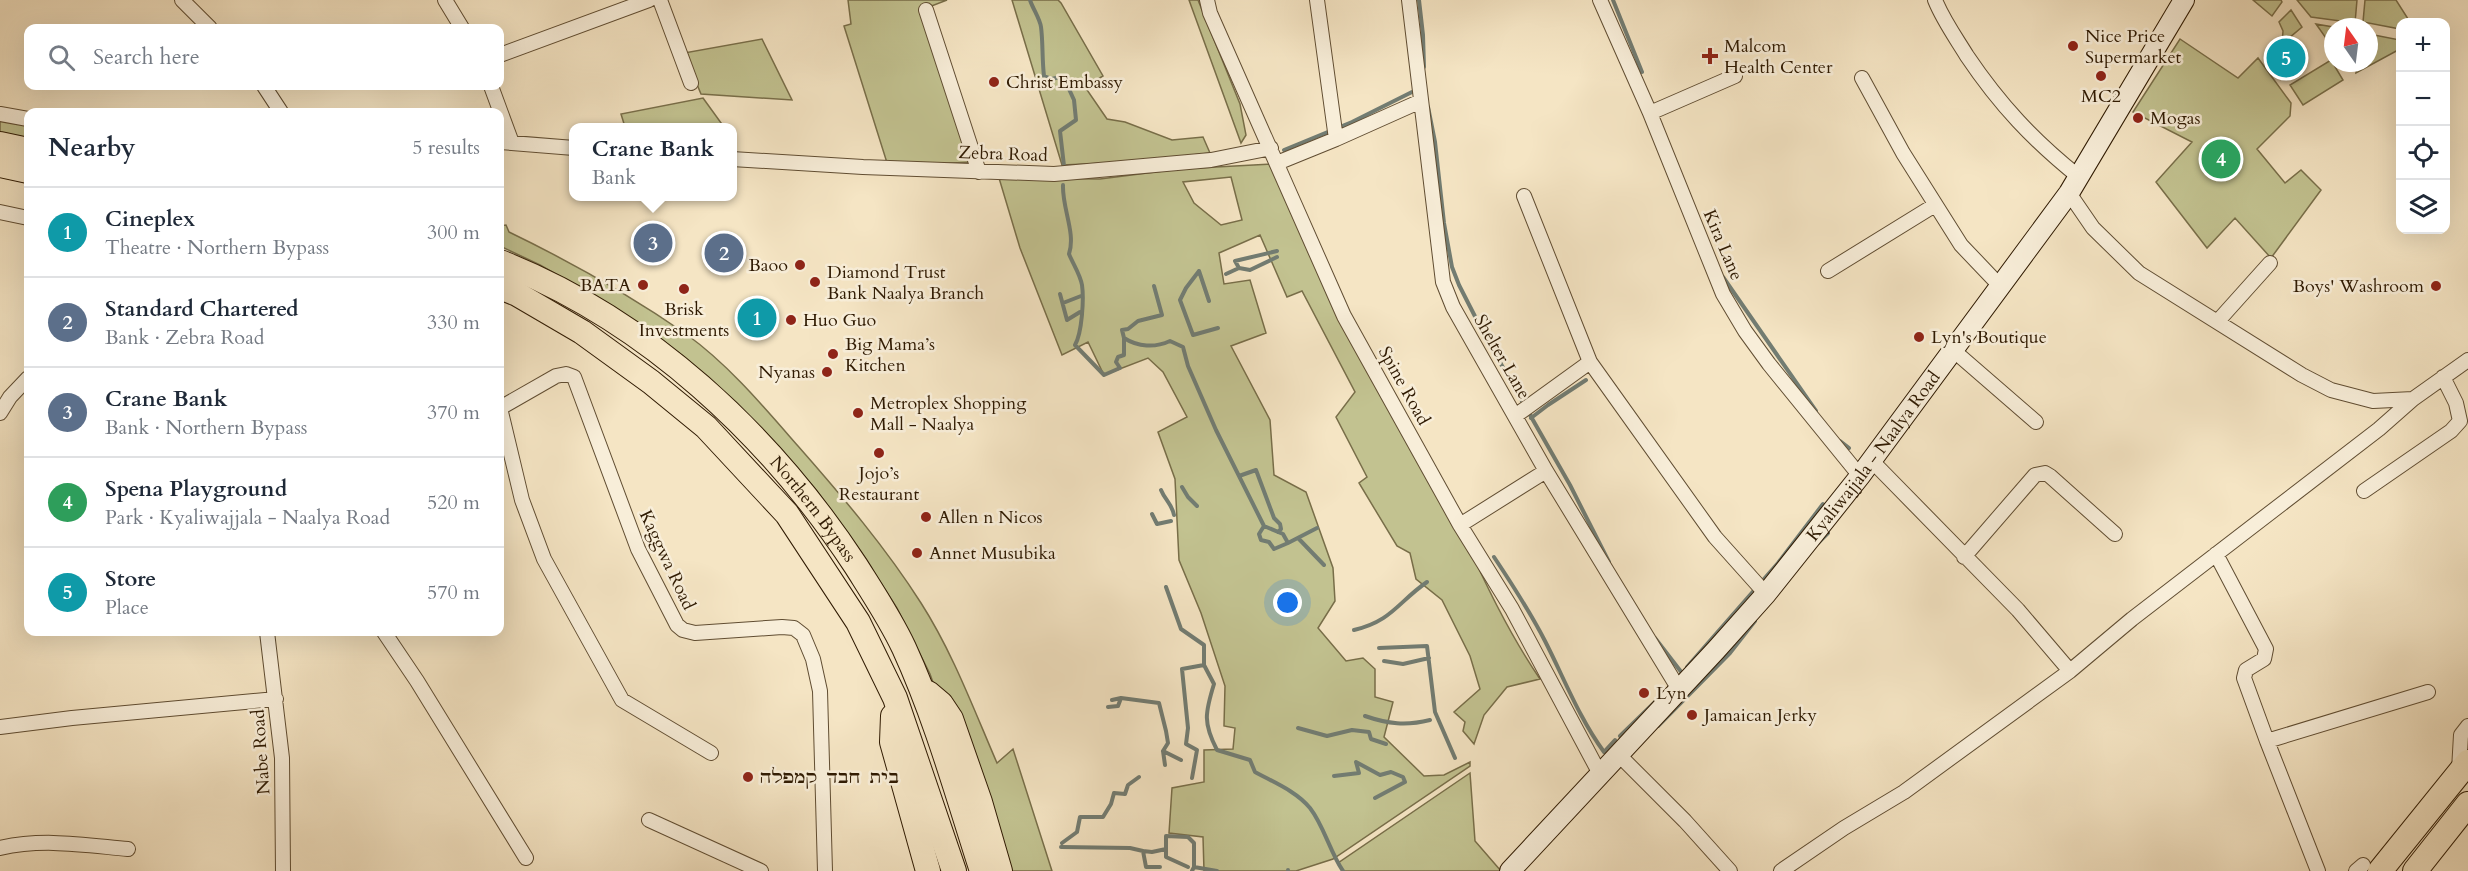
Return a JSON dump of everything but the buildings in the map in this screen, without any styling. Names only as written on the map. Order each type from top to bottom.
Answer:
[{"type":"highway","points":[[0,144],[24,149]]},
{"type":"highway","points":[[0,165],[24,170]]},
{"type":"highway","name":"Northern Bypass","points":[[504,264],[583,302],[643,341],[728,413],[767,451],[800,489],[841,543],[877,598],[904,647],[995,870]]},
{"type":"highway","name":"Northern Bypass","points":[[504,289],[582,332],[651,381],[706,427],[787,514],[858,622],[895,698],[954,871]]},
{"type":"highway","points":[[895,698],[891,728],[892,742],[928,871]]},
{"type":"highway","points":[[2366,869],[2464,768]]},
{"type":"highway","points":[[2415,871],[2468,804]]},
{"type":"main road","name":"Kyaliwajjala - Naalya Road","points":[[1510,871],[1619,755],[1676,684],[1866,468],[2074,185],[2184,0]]},
{"type":"street","points":[[182,0],[206,24]]},
{"type":"street","points":[[445,0],[460,24]]},
{"type":"street","points":[[504,54],[649,0]]},
{"type":"street","points":[[660,0],[691,83]]},
{"type":"street","name":"Spine Road","points":[[1207,0],[1209,13],[1344,316],[1460,525],[1512,609],[1600,774]]},
{"type":"street","points":[[1317,0],[1335,133]]},
{"type":"street","name":"Shelter Lane","points":[[1409,0],[1443,282],[1454,308],[1522,412],[1546,471],[1676,684]]},
{"type":"street","name":"Kira Lane","points":[[1600,0],[1650,113],[1724,294],[1745,331],[1866,468],[1964,557],[2018,610],[2070,671]]},
{"type":"street","points":[[1935,0],[1955,37],[1998,100],[2074,185],[2093,228],[2139,273],[2302,375],[2331,390],[2373,401],[2413,399]]},
{"type":"street","points":[[926,10],[979,172]]},
{"type":"street","points":[[1650,113],[1735,76]]},
{"type":"street","points":[[1862,78],[1903,153],[1961,245],[2001,287]]},
{"type":"street","points":[[267,90],[278,108]]},
{"type":"street","points":[[492,90],[497,108]]},
{"type":"street","points":[[1277,163],[1335,133],[1421,101]]},
{"type":"street","points":[[0,114],[24,118]]},
{"type":"street","points":[[506,143],[569,148]]},
{"type":"street","name":"Zebra Road","points":[[737,159],[1054,174],[1211,160],[1271,148]]},
{"type":"street","points":[[1524,196],[1590,362],[1720,543],[1761,588]]},
{"type":"street","points":[[1828,271],[1935,205]]},
{"type":"street","points":[[0,212],[24,217]]},
{"type":"street","points":[[2218,321],[2270,263]]},
{"type":"street","points":[[1953,350],[2036,422]]},
{"type":"street","points":[[1781,871],[1844,828],[1904,792],[2070,671],[2132,619],[2379,429],[2413,399],[2468,360]]},
{"type":"street","points":[[1522,412],[1590,362]]},
{"type":"street","name":"Kaggwa Road","points":[[504,406],[556,376],[566,374],[574,377],[639,549],[677,625],[683,630],[695,633],[782,627],[794,628],[803,634],[813,659],[820,691],[825,871]]},
{"type":"street","points":[[2364,491],[2451,431],[2460,421],[2456,403],[2443,377]]},
{"type":"street","points":[[0,413],[10,397],[24,382]]},
{"type":"street","points":[[504,425],[522,500],[544,559],[622,700],[711,753]]},
{"type":"street","points":[[1460,525],[1546,471]]},
{"type":"street","points":[[1964,557],[2035,475],[2040,473],[2050,476],[2115,534]]},
{"type":"street","points":[[2216,554],[2266,649],[2264,659],[2246,670],[2244,678],[2318,871]]},
{"type":"street","name":"Nabe Road","points":[[268,636],[282,758],[283,871]]},
{"type":"street","points":[[387,636],[526,858]]},
{"type":"street","points":[[2267,741],[2428,692]]},
{"type":"street","points":[[0,727],[276,699]]},
{"type":"street","points":[[2464,768],[2460,743],[2461,735],[2468,726]]},
{"type":"street","points":[[1619,755],[1685,821],[1730,871]]},
{"type":"street","points":[[649,820],[761,871]]},
{"type":"street","points":[[0,848],[19,844],[56,842],[128,849]]},
{"type":"green space","points":[[848,0],[947,0],[929,7],[922,5],[973,162],[888,166],[844,26],[851,24]]},
{"type":"green space","points":[[1012,0],[1058,0],[1061,3],[1103,76],[1085,87],[1107,119],[1125,122],[1172,140],[1203,137],[1210,153],[1131,162],[1062,165]]},
{"type":"green space","points":[[1189,0],[1198,0],[1240,104],[1246,135],[1241,143]]},
{"type":"green space","points":[[2253,0],[2281,0],[2282,2],[2272,16]]},
{"type":"green space","points":[[2297,0],[2357,0],[2355,18],[2311,17]]},
{"type":"green space","points":[[2365,0],[2396,0],[2407,18],[2396,18],[2396,28],[2378,25],[2378,18],[2363,18]]},
{"type":"green space","points":[[2291,10],[2302,27],[2282,44],[2283,31],[2279,22]]},
{"type":"green space","points":[[2316,24],[2324,25],[2324,35]]},
{"type":"green space","points":[[2378,36],[2396,39],[2396,51],[2378,61]]},
{"type":"green space","points":[[762,39],[792,100],[701,94],[684,53]]},
{"type":"green space","points":[[2180,39],[2238,78],[2258,58],[2291,103],[2290,116],[2257,149],[2285,183],[2301,170],[2321,190],[2271,258],[2235,218],[2207,248],[2156,182],[2192,142],[2133,112]]},
{"type":"green space","points":[[2324,64],[2324,72],[2338,72],[2343,80],[2303,105],[2290,85]]},
{"type":"green space","points":[[703,98],[721,123],[624,123],[621,114]]},
{"type":"green space","points":[[0,120],[24,123],[24,137],[0,133]]},
{"type":"green space","points":[[1272,164],[1461,530],[1497,606],[1540,679],[1507,687],[1484,715],[1474,744],[1463,731],[1465,722],[1454,712],[1480,689],[1470,656],[1442,600],[1416,579],[1410,553],[1397,546],[1359,483],[1367,477],[1336,417],[1355,392],[1302,291],[1287,297],[1260,235],[1219,253],[1224,284],[1250,280],[1266,333],[1231,346],[1270,420],[1274,475],[1306,492],[1333,568],[1335,601],[1318,628],[1346,661],[1363,658],[1375,669],[1375,697],[1393,702],[1384,737],[1424,776],[1444,775],[1470,762],[1470,766],[1333,859],[1296,871],[1204,871],[1203,837],[1169,833],[1172,788],[1204,782],[1204,750],[1233,749],[1235,728],[1224,726],[1225,686],[1201,613],[1179,560],[1175,479],[1158,432],[1187,417],[1163,372],[1148,358],[1104,375],[1088,342],[1062,355],[1020,248],[999,178],[1100,179],[1179,169]],"holes":[[[1231,177],[1242,220],[1221,225],[1194,203],[1183,182]]]},
{"type":"green space","points":[[504,225],[506,225],[509,232],[622,293],[702,346],[745,387],[831,484],[893,562],[933,622],[997,763],[1013,749],[1052,871],[994,871],[930,674],[897,608],[861,552],[817,491],[779,447],[614,307],[540,265],[504,248]]},
{"type":"green space","points":[[1470,773],[1475,841],[1501,871],[1343,871],[1338,863]]},
{"type":"waterway","points":[[1030,0],[1041,27],[1044,76],[1052,79],[1063,76],[1074,100],[1076,120],[1060,131],[1064,166]]},
{"type":"waterway","points":[[1419,0],[1424,67]]},
{"type":"waterway","points":[[1613,0],[1642,72]]},
{"type":"waterway","points":[[1284,150],[1352,122],[1412,92]]},
{"type":"waterway","points":[[1428,107],[1435,142],[1444,223],[1452,267],[1459,285],[1485,336],[1570,485],[1609,562]]},
{"type":"waterway","points":[[1063,185],[1071,238],[1069,254],[1080,277],[1083,291],[1081,324],[1075,345],[1104,375],[1120,368],[1116,362],[1118,357],[1124,355],[1124,338],[1147,346],[1170,341],[1183,347],[1188,366],[1216,430],[1264,526],[1259,534],[1261,540],[1269,542],[1274,549],[1288,543],[1283,534],[1264,526]]},
{"type":"waterway","points":[[1239,268],[1235,261],[1277,251]]},
{"type":"waterway","points":[[1226,274],[1239,268],[1250,270],[1277,257]]},
{"type":"waterway","points":[[1209,301],[1199,271],[1180,300],[1193,335],[1218,328]]},
{"type":"waterway","points":[[1723,277],[1816,411]]},
{"type":"waterway","points":[[1124,338],[1122,330],[1128,329],[1138,321],[1162,315],[1154,286]]},
{"type":"waterway","points":[[1060,294],[1067,320],[1080,312]]},
{"type":"waterway","points":[[1063,303],[1081,296]]},
{"type":"waterway","points":[[1531,418],[1586,380]]},
{"type":"waterway","points":[[1840,441],[1849,448]]},
{"type":"waterway","points":[[1239,476],[1256,470],[1274,518],[1280,524],[1281,529],[1278,532]]},
{"type":"waterway","points":[[1182,487],[1197,506]]},
{"type":"waterway","points":[[1161,490],[1174,515]]},
{"type":"waterway","points":[[1687,667],[1778,563],[1823,504]]},
{"type":"waterway","points":[[1152,514],[1157,524],[1171,521]]},
{"type":"waterway","points":[[1288,543],[1317,528]]},
{"type":"waterway","points":[[1818,543],[1828,533]]},
{"type":"waterway","points":[[1298,538],[1324,565]]},
{"type":"waterway","points":[[1494,557],[1533,619],[1579,712],[1604,752],[1615,740]]},
{"type":"waterway","points":[[1354,630],[1377,622],[1427,582]]},
{"type":"waterway","points":[[1166,587],[1181,629],[1204,645],[1204,665],[1214,684],[1207,718],[1209,732],[1217,750],[1250,760],[1255,772],[1284,787],[1304,802],[1319,823],[1343,871]]},
{"type":"waterway","points":[[1658,726],[1730,653],[1755,621]]},
{"type":"waterway","points":[[1655,638],[1682,673]]},
{"type":"waterway","points":[[1379,648],[1427,646],[1435,712],[1455,758]]},
{"type":"waterway","points":[[1384,661],[1403,664],[1429,658]]},
{"type":"waterway","points":[[1192,778],[1197,750],[1186,744],[1188,728],[1182,669],[1204,665]]},
{"type":"waterway","points":[[1112,700],[1121,698],[1159,703],[1168,743],[1163,751],[1165,765]]},
{"type":"waterway","points":[[1108,707],[1118,706],[1121,698]]},
{"type":"waterway","points":[[1620,736],[1656,701]]},
{"type":"waterway","points":[[1365,716],[1397,723],[1430,720]]},
{"type":"waterway","points":[[1298,728],[1327,736],[1352,730],[1369,732],[1371,739],[1386,744]]},
{"type":"waterway","points":[[1163,751],[1181,760]]},
{"type":"waterway","points":[[1334,776],[1359,773],[1356,762],[1380,775],[1391,772],[1403,777],[1405,782],[1375,798]]},
{"type":"waterway","points":[[1062,843],[1077,832],[1080,817],[1103,817],[1111,804],[1114,793],[1125,794],[1128,785],[1139,777]]},
{"type":"waterway","points":[[1188,867],[1166,857],[1166,836],[1188,837],[1194,843],[1192,871]]},
{"type":"waterway","points":[[1061,847],[1130,848],[1143,851],[1146,867],[1160,867]]},
{"type":"waterway","points":[[1143,851],[1166,849]]},
{"type":"waterway","points":[[1194,867],[1217,871]]},
{"type":"place","name":"Nice Price Supermarket","points":[[2073,46]]},
{"type":"place","name":"Malcom Health Center","points":[[1710,56]]},
{"type":"place","name":"Store","points":[[2286,58]]},
{"type":"place","name":"MC2","points":[[2101,76]]},
{"type":"place","name":"Christ Embassy","points":[[994,82]]},
{"type":"place","name":"Mogas","points":[[2138,118]]},
{"type":"place","name":"Spena Playground","points":[[2221,159]]},
{"type":"place","name":"Crane Bank","points":[[653,243]]},
{"type":"place","name":"Standard Chartered","points":[[724,253]]},
{"type":"place","name":"Baoo","points":[[800,265]]},
{"type":"place","name":"Diamond Trust Bank Naalya Branch","points":[[815,282]]},
{"type":"place","name":"BATA","points":[[643,285]]},
{"type":"place","name":"Boys' Washroom","points":[[2436,286]]},
{"type":"place","name":"Brisk Investments","points":[[684,289]]},
{"type":"place","name":"Cineplex","points":[[757,318]]},
{"type":"place","name":"Huo Guo","points":[[791,320]]},
{"type":"place","name":"Lyn's Boutique","points":[[1919,337]]},
{"type":"place","name":"Big Mama’s Kitchen","points":[[833,354]]},
{"type":"place","name":"Nyanas","points":[[827,372]]},
{"type":"place","name":"Metroplex Shopping Mall - Naalya","points":[[858,413]]},
{"type":"place","name":"Jojo’s Restaurant","points":[[879,453]]},
{"type":"place","name":"Allen n Nicos","points":[[926,517]]},
{"type":"place","name":"Annet Musubika","points":[[917,553]]},
{"type":"place","name":"Lyn","points":[[1644,693]]},
{"type":"place","name":"Jamaican Jerky","points":[[1692,715]]},
{"type":"place","name":"בית חבד קמפלה","points":[[748,777]]}]
